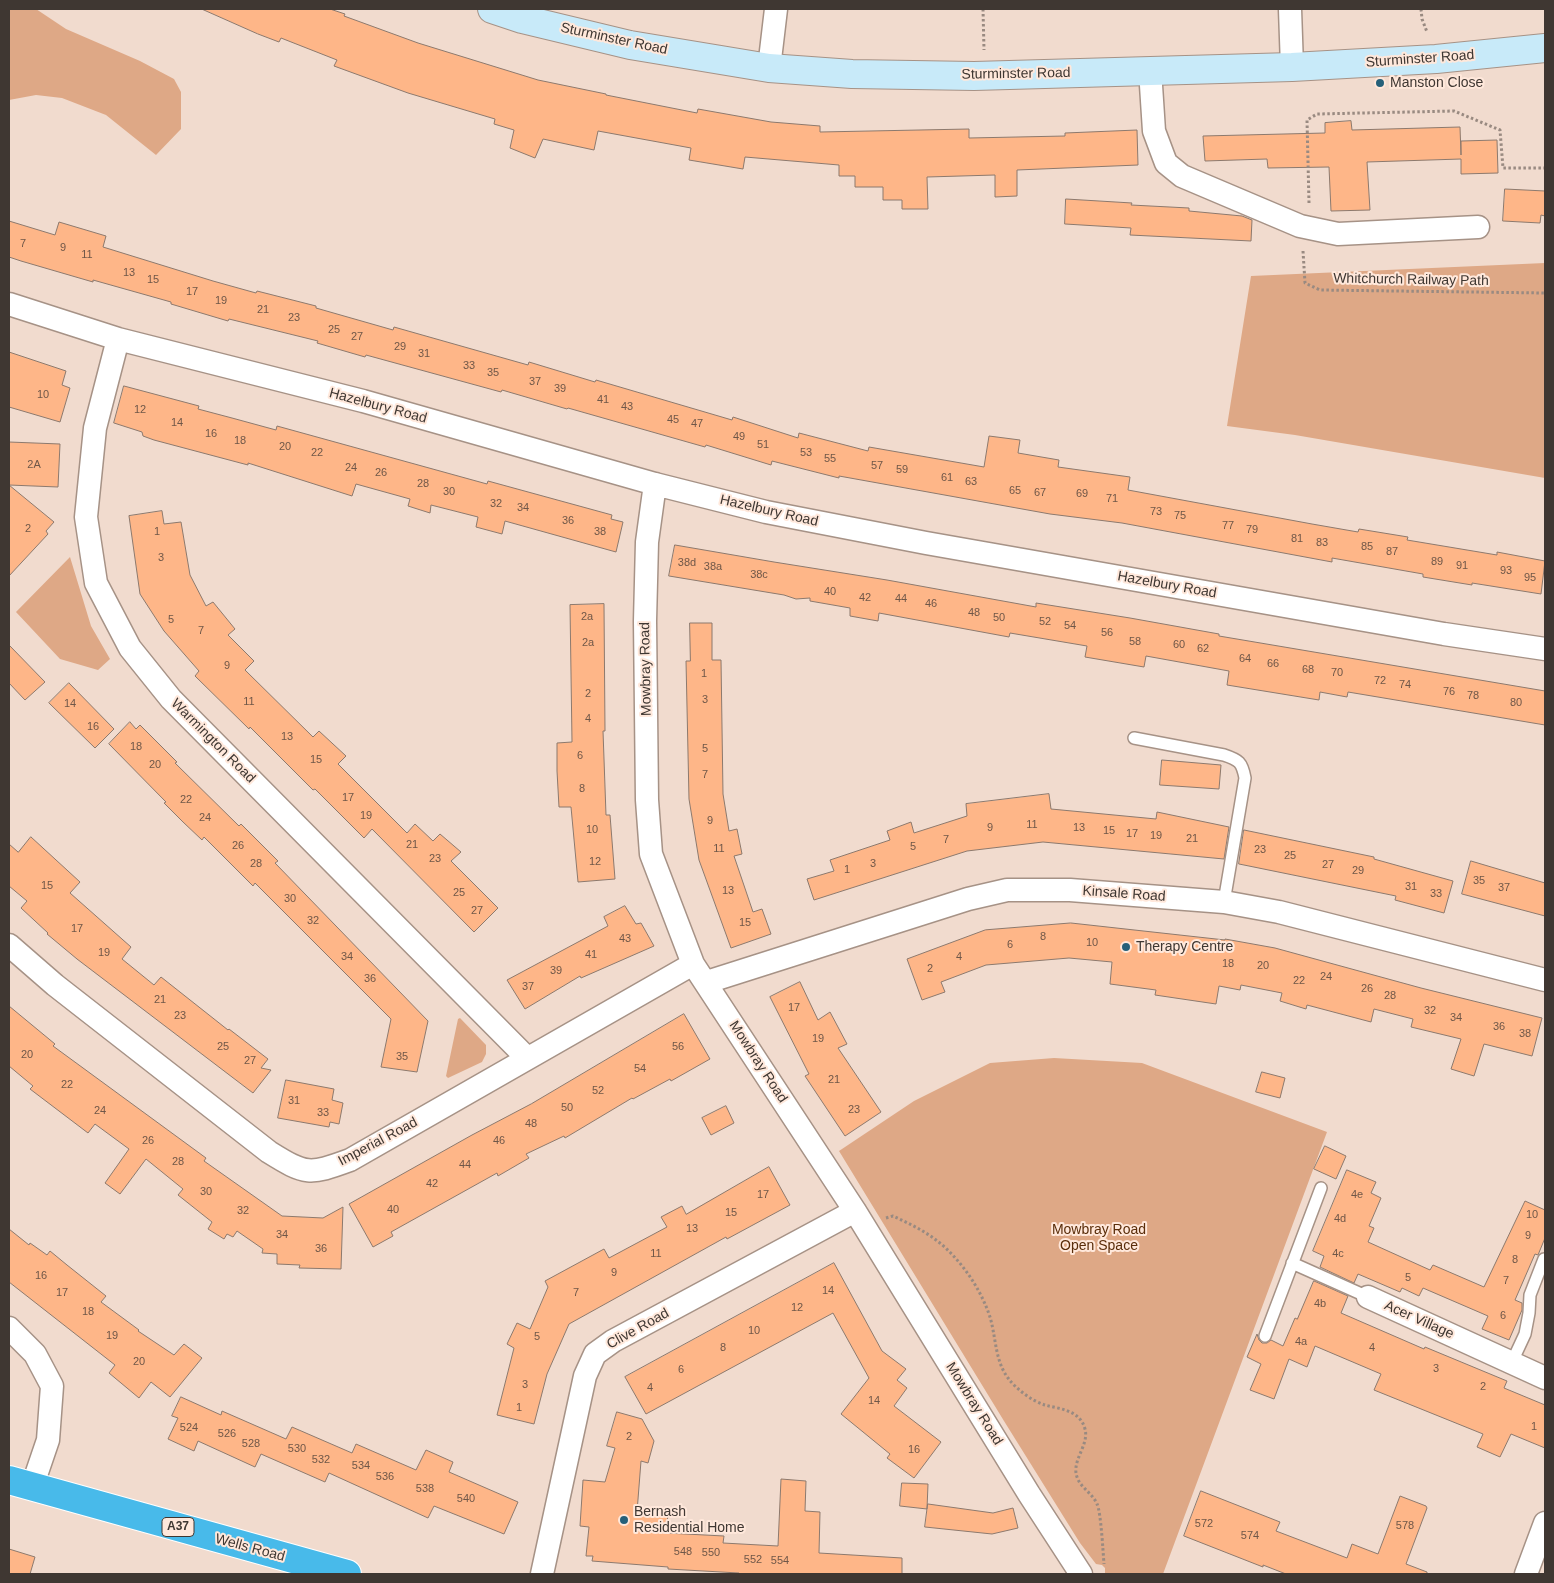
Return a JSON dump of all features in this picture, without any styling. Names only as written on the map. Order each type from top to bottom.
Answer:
[{"type":"highway","name":"Wells Road","points":[[21,1484],[347,1574]]},
{"type":"street","name":"Sturminster Road","points":[[492,9],[522,19],[630,45],[769,68],[852,74],[984,76],[1292,67],[1436,59],[1545,48]]},
{"type":"street","points":[[769,68],[776,9]]},
{"type":"street","points":[[1290,9],[1292,67]]},
{"type":"street","points":[[1150,70],[1154,131],[1166,163],[1182,176],[1305,227],[1338,234],[1478,228]]},
{"type":"street","name":"Hazelbury Road","points":[[9,304],[118,339],[363,401],[655,484],[766,512],[926,543],[1444,634],[1545,649]]},
{"type":"street","name":"Warmington Road","points":[[118,339],[95,428],[86,517],[96,583],[130,648],[171,699],[527,1058]]},
{"type":"street","name":"Mowbray Road","points":[[655,484],[647,542],[645,621],[648,818],[651,854],[693,964],[707,982],[860,1218],[1029,1494],[1081,1574]]},
{"type":"street","name":"Kinsale Road","points":[[707,982],[968,899],[1007,890],[1070,890],[1224,902],[1279,912],[1545,980]]},
{"type":"street","name":"Imperial Road","points":[[9,945],[77,1002],[269,1152],[293,1167],[310,1171],[323,1170],[350,1160],[693,964]]},
{"type":"street","name":"Clive Road","points":[[542,1574],[585,1376],[595,1354],[613,1341],[860,1218]]},
{"type":"street","name":"Acer Village","points":[[1368,1297],[1545,1378]]},
{"type":"street","points":[[9,1328],[36,1354],[52,1386],[48,1440],[21,1484]]},
{"type":"street","points":[[1526,1574],[1545,1522]]},
{"type":"lane","points":[[1134,738],[1224,755],[1234,758],[1242,765],[1245,778],[1224,902]]},
{"type":"lane","points":[[1265,1336],[1321,1188]]},
{"type":"lane","points":[[1512,1362],[1525,1334],[1530,1295],[1544,1259]]},
{"type":"lane","name":"Acer Village","points":[[1292,1263],[1368,1297]]},
{"type":"path","points":[[982,9],[984,76]]},
{"type":"path","points":[[1305,227],[1307,120],[1317,114],[1454,112],[1500,130],[1503,168],[1545,168]]},
{"type":"path","name":"Whitchurch Railway Path","points":[[1305,227],[1305,284],[1320,290],[1545,294]]},
{"type":"path","points":[[860,1218],[893,1216],[938,1241],[977,1287],[990,1316],[999,1359],[1007,1377],[1018,1390],[1043,1404],[1072,1412],[1079,1419],[1085,1429],[1084,1442],[1076,1473],[1083,1488],[1093,1497],[1098,1505],[1105,1568]]},
{"type":"green space","points":[[9,9],[36,9],[66,29],[140,61],[174,79],[181,92],[181,129],[156,155],[106,115],[62,98],[36,95],[9,100]]},
{"type":"green space","points":[[1545,263],[1545,478],[1295,435],[1227,426],[1251,276]]},
{"type":"green space","points":[[70,557],[91,626],[110,659],[98,670],[60,659],[16,612]]},
{"type":"green space","points":[[460,1018],[486,1045],[486,1054],[482,1062],[448,1078],[446,1076],[458,1019]]},
{"type":"green space","name":"Mowbray Road Open Space","points":[[1054,1058],[1142,1063],[1327,1132],[1163,1574],[1105,1574],[1105,1568],[1102,1565],[1096,1564],[1080,1543],[1004,1421],[839,1151],[914,1101],[990,1063]]},
{"type":"building","points":[[202,9],[330,9],[418,43],[538,80],[697,113],[698,109],[771,122],[820,126],[820,132],[969,129],[969,138],[1065,136],[1065,133],[1137,130],[1138,165],[1017,170],[1017,196],[995,197],[995,175],[927,177],[928,209],[902,209],[902,200],[883,200],[883,187],[855,187],[855,176],[839,176],[839,165],[745,157],[743,169],[689,160],[691,148],[598,131],[594,150],[543,139],[535,158],[510,148],[514,130],[494,124],[495,119],[408,93],[334,66],[337,60],[281,38],[279,42]]},
{"type":"building","points":[[1351,121],[1352,130],[1460,127],[1461,155],[1461,141],[1497,140],[1498,173],[1461,174],[1461,159],[1367,162],[1370,210],[1331,211],[1329,167],[1268,168],[1267,159],[1205,161],[1203,136],[1325,133],[1325,123]]},
{"type":"building","points":[[1505,189],[1545,191],[1545,216],[1541,215],[1540,223],[1503,221]]},
{"type":"building","points":[[1066,199],[1189,208],[1189,211],[1242,216],[1252,220],[1251,241],[1130,235],[1131,228],[1065,224]]},
{"type":"building","points":[[9,221],[55,235],[59,222],[106,236],[103,247],[213,281],[256,293],[257,291],[316,306],[316,308],[393,330],[394,327],[528,365],[529,362],[732,420],[733,417],[798,438],[799,433],[868,451],[869,447],[984,467],[989,436],[1020,440],[1018,453],[1059,460],[1058,467],[1130,477],[1128,490],[1358,532],[1359,529],[1408,537],[1407,540],[1497,555],[1497,552],[1545,561],[1541,594],[1423,577],[1423,574],[1332,558],[1332,562],[1122,523],[1050,514],[839,476],[839,478],[772,461],[771,465],[706,445],[705,447],[502,390],[501,392],[366,355],[365,357],[317,343],[318,341],[229,319],[228,321],[171,304],[171,302],[21,261],[9,257]]},
{"type":"building","points":[[9,352],[66,371],[62,385],[70,388],[60,422],[9,407]]},
{"type":"building","points":[[124,386],[199,406],[198,409],[276,430],[277,426],[487,484],[488,481],[612,515],[611,519],[623,522],[616,552],[505,521],[502,534],[476,527],[478,517],[431,505],[430,513],[408,506],[410,499],[356,484],[352,496],[248,463],[248,465],[154,440],[143,436],[142,432],[114,423]]},
{"type":"building","points":[[9,442],[60,444],[58,487],[9,485]]},
{"type":"building","points":[[9,485],[54,522],[46,531],[48,534],[9,576]]},
{"type":"building","points":[[162,511],[164,524],[181,522],[190,575],[206,606],[213,602],[235,629],[228,635],[254,661],[245,670],[313,737],[319,731],[346,756],[338,764],[407,833],[415,824],[433,841],[440,834],[461,852],[451,861],[498,908],[474,932],[372,829],[364,838],[195,676],[199,671],[164,631],[140,594],[129,516]]},
{"type":"building","points":[[675,545],[1036,607],[1036,603],[1130,618],[1219,634],[1219,636],[1545,691],[1545,725],[1348,692],[1347,697],[1320,692],[1319,700],[1227,685],[1229,671],[1146,656],[1144,667],[1085,657],[1087,646],[1010,633],[1009,637],[879,613],[878,621],[850,616],[850,608],[810,601],[810,598],[796,599],[784,595],[669,576]]},
{"type":"building","points":[[604,604],[605,731],[603,731],[606,815],[610,815],[615,879],[578,882],[571,807],[559,807],[557,743],[572,742],[570,605]]},
{"type":"building","points":[[690,623],[712,623],[712,660],[721,660],[723,794],[729,831],[737,829],[742,854],[734,856],[753,912],[762,909],[771,934],[731,948],[699,860],[689,799],[686,661],[690,661]]},
{"type":"building","points":[[9,645],[45,682],[25,700],[9,683]]},
{"type":"building","points":[[69,683],[114,729],[95,748],[49,703]]},
{"type":"building","points":[[130,722],[136,729],[140,725],[177,762],[175,763],[239,826],[241,824],[278,861],[275,863],[428,1021],[417,1072],[381,1067],[391,1019],[255,883],[253,886],[204,837],[202,840],[183,822],[109,744]]},
{"type":"building","points":[[1162,760],[1221,765],[1219,789],[1160,785]]},
{"type":"building","points":[[1049,794],[1051,809],[1156,819],[1157,812],[1229,827],[1224,859],[1043,842],[967,851],[814,900],[807,879],[834,871],[830,860],[890,840],[887,831],[911,822],[914,833],[967,816],[966,804]]},
{"type":"building","points":[[1244,830],[1374,857],[1374,859],[1453,881],[1444,913],[1395,900],[1396,896],[1239,864]]},
{"type":"building","points":[[31,837],[80,882],[70,893],[131,947],[122,959],[154,985],[161,977],[268,1059],[261,1068],[271,1070],[253,1093],[77,959],[47,934],[21,908],[27,901],[9,886],[9,844],[18,852]]},
{"type":"building","points":[[1471,861],[1545,883],[1545,916],[1462,894]]},
{"type":"building","points":[[625,906],[636,924],[641,923],[654,946],[581,978],[580,976],[525,1009],[507,980],[608,926],[604,917]]},
{"type":"building","points":[[1071,923],[1225,939],[1275,948],[1421,988],[1542,1018],[1532,1056],[1484,1044],[1474,1076],[1451,1069],[1461,1039],[1411,1027],[1413,1019],[1374,1009],[1371,1022],[1307,1005],[1306,1009],[1280,1001],[1282,993],[1241,985],[1240,990],[1219,986],[1216,1004],[1155,995],[1156,990],[1110,984],[1112,962],[1069,958],[986,965],[941,982],[945,992],[922,1000],[907,959],[985,930]]},
{"type":"building","points":[[800,982],[818,1020],[830,1012],[847,1044],[838,1048],[881,1112],[845,1136],[805,1076],[809,1074],[770,997]]},
{"type":"building","points":[[9,1006],[55,1044],[53,1046],[206,1158],[204,1161],[282,1216],[323,1218],[343,1207],[341,1269],[299,1268],[300,1265],[277,1264],[277,1254],[262,1253],[263,1249],[237,1231],[233,1237],[227,1234],[224,1239],[208,1229],[212,1222],[178,1195],[183,1189],[146,1159],[120,1194],[105,1183],[129,1149],[95,1124],[88,1133],[30,1089],[33,1086],[9,1066]]},
{"type":"building","points":[[684,1014],[710,1059],[671,1081],[670,1079],[632,1098],[565,1138],[564,1136],[526,1154],[529,1158],[498,1176],[497,1173],[391,1232],[393,1236],[373,1247],[349,1204],[531,1104]]},
{"type":"building","points":[[1262,1072],[1285,1078],[1280,1098],[1256,1092]]},
{"type":"building","points":[[286,1080],[334,1089],[332,1100],[343,1103],[339,1124],[330,1122],[329,1127],[278,1118]]},
{"type":"building","points":[[726,1106],[734,1123],[711,1135],[702,1118]]},
{"type":"building","points":[[1325,1146],[1346,1156],[1336,1179],[1314,1169]]},
{"type":"building","points":[[769,1167],[790,1205],[727,1239],[726,1237],[569,1324],[547,1374],[534,1424],[497,1415],[514,1348],[507,1344],[517,1323],[530,1329],[548,1287],[545,1281],[604,1249],[609,1258],[667,1227],[661,1217],[682,1206],[686,1214]]},
{"type":"building","points":[[1347,1170],[1376,1182],[1371,1193],[1381,1198],[1369,1226],[1374,1228],[1368,1242],[1430,1270],[1433,1265],[1484,1287],[1525,1201],[1545,1210],[1545,1238],[1538,1255],[1535,1254],[1515,1300],[1522,1303],[1522,1310],[1509,1340],[1482,1329],[1488,1316],[1423,1288],[1419,1296],[1402,1288],[1400,1292],[1358,1274],[1354,1283],[1320,1267],[1324,1256],[1313,1251]]},
{"type":"building","points":[[9,1229],[29,1245],[30,1243],[47,1255],[50,1251],[106,1296],[101,1302],[138,1331],[174,1355],[184,1344],[202,1358],[170,1397],[151,1382],[139,1398],[109,1373],[115,1365],[9,1282]]},
{"type":"building","points":[[834,1263],[882,1351],[906,1369],[897,1380],[907,1388],[894,1406],[941,1442],[914,1478],[887,1458],[890,1454],[841,1414],[869,1378],[833,1313],[646,1414],[625,1377]]},
{"type":"building","points":[[1314,1281],[1348,1296],[1341,1313],[1424,1349],[1425,1347],[1507,1381],[1504,1388],[1545,1405],[1545,1448],[1511,1434],[1500,1457],[1477,1447],[1483,1434],[1374,1390],[1381,1374],[1315,1346],[1307,1367],[1289,1359],[1274,1399],[1250,1390],[1261,1364],[1247,1357],[1257,1334],[1262,1343],[1267,1343],[1271,1340],[1283,1346]]},
{"type":"building","points":[[181,1397],[221,1415],[222,1411],[286,1439],[292,1427],[352,1453],[356,1444],[416,1470],[426,1450],[453,1462],[449,1472],[518,1502],[504,1534],[434,1506],[428,1518],[329,1473],[325,1482],[261,1454],[255,1467],[198,1441],[194,1451],[168,1439],[178,1418],[172,1416]]},
{"type":"building","points":[[617,1412],[642,1419],[654,1441],[648,1463],[641,1461],[637,1512],[668,1514],[666,1533],[724,1536],[723,1543],[778,1546],[781,1479],[806,1481],[805,1511],[820,1512],[819,1553],[902,1558],[902,1574],[739,1574],[592,1561],[593,1556],[586,1556],[589,1527],[580,1526],[583,1480],[605,1482],[615,1448],[607,1446]]},
{"type":"building","points":[[902,1483],[928,1484],[927,1509],[900,1506]]},
{"type":"building","points":[[1201,1491],[1280,1522],[1276,1531],[1347,1558],[1352,1544],[1378,1554],[1400,1496],[1427,1508],[1406,1564],[1427,1572],[1427,1574],[1286,1574],[1263,1565],[1263,1567],[1184,1536]]},
{"type":"building","points":[[928,1504],[993,1513],[1013,1508],[1018,1528],[992,1534],[925,1527]]},
{"type":"building","points":[[9,1549],[35,1557],[30,1574],[9,1574]]},
{"type":"place","name":"Manston Close","points":[[1380,83]]},
{"type":"place","name":"Therapy Centre","points":[[1126,947]]},
{"type":"place","name":"Bernash Residential Home","points":[[624,1520]]}]
